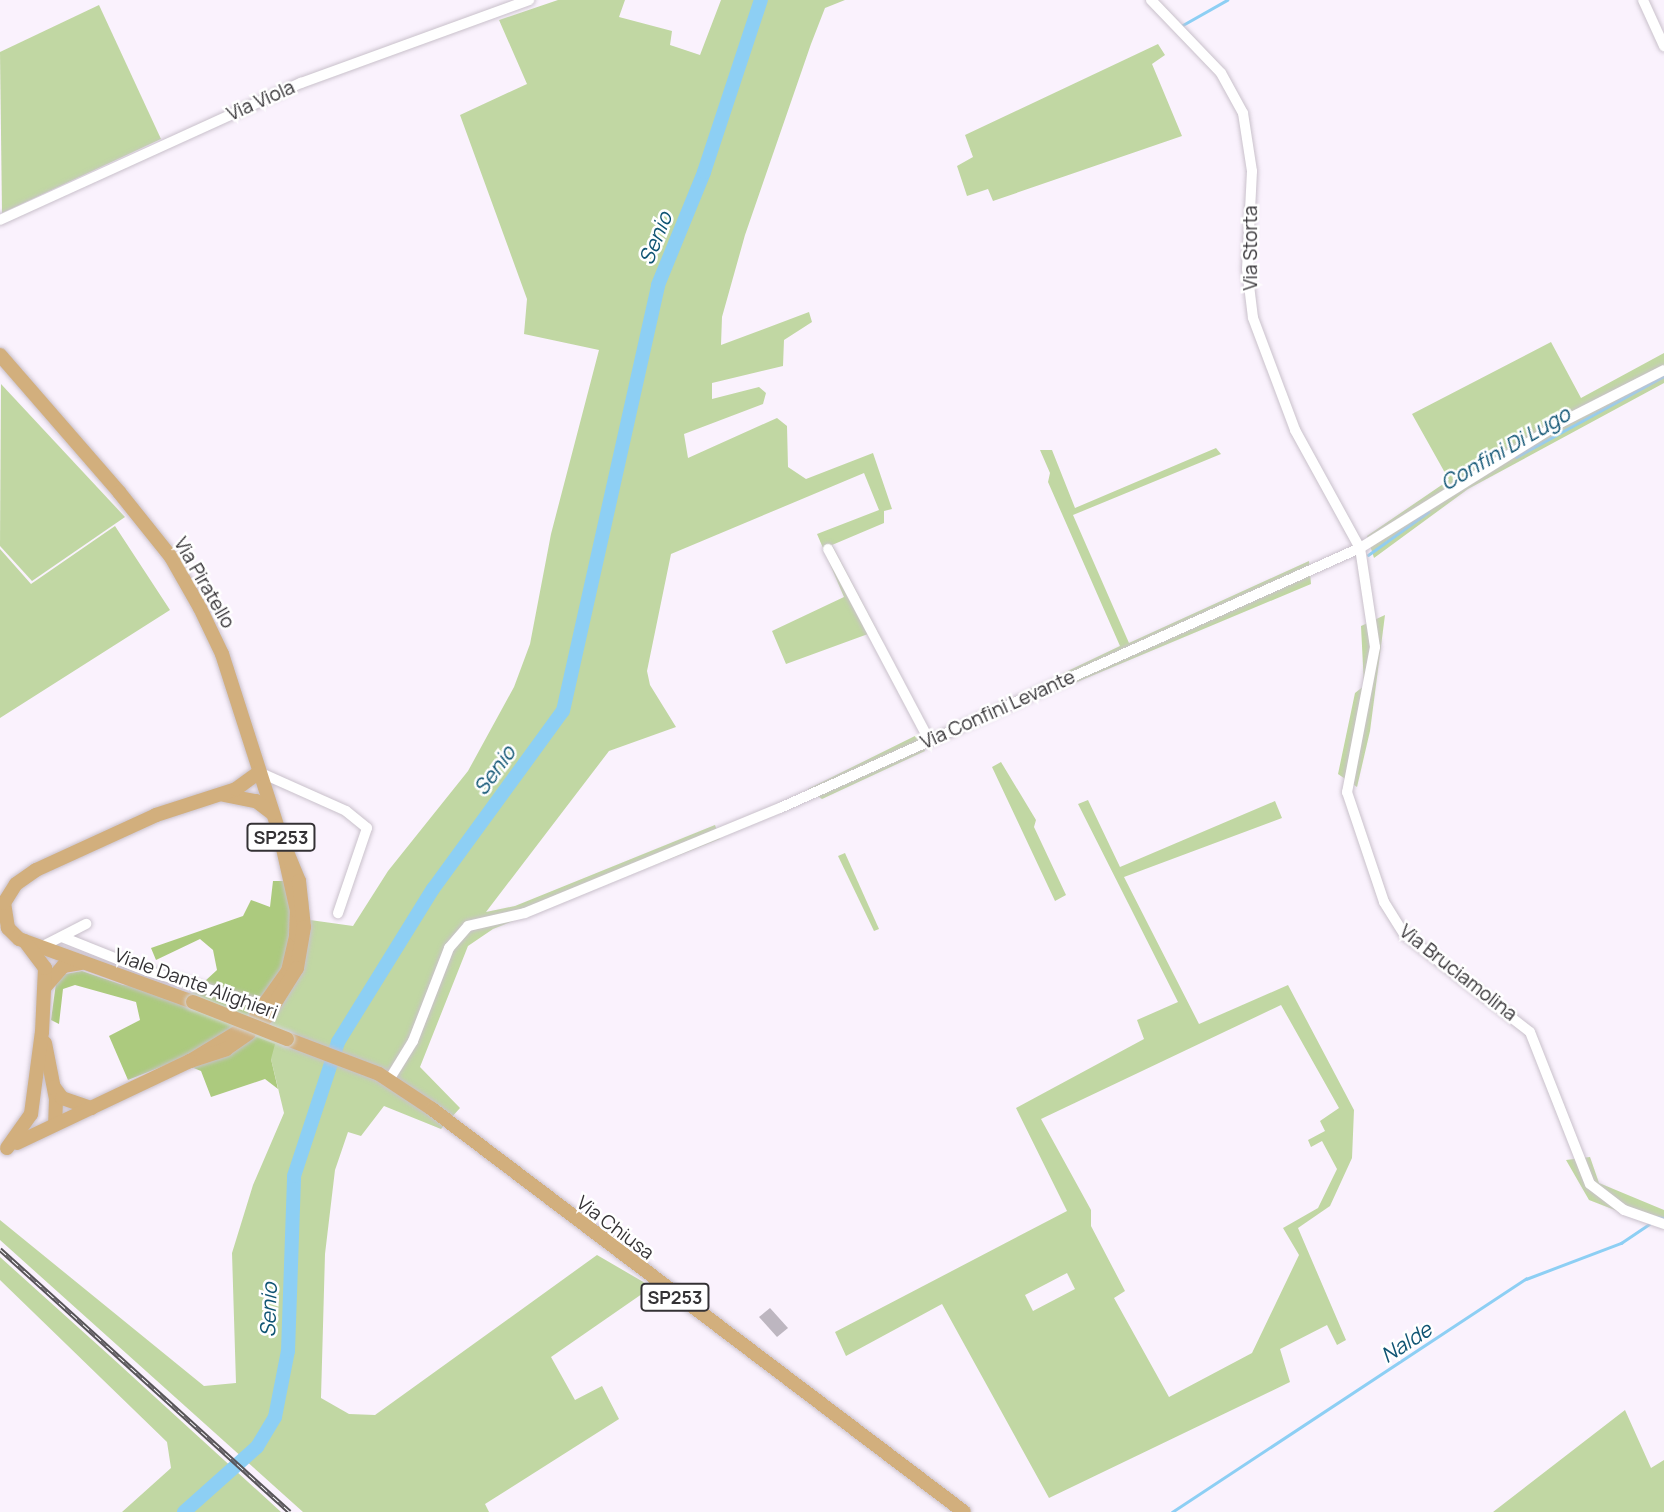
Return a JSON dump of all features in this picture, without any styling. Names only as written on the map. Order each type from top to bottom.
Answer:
[{"type":"main road","name":"Via Piratello","points":[[3,366],[170,557],[222,654],[273,814],[299,881],[304,927],[297,968],[262,1014]]},
{"type":"main road","points":[[3,1149],[24,1129],[33,1101],[42,1032],[45,968],[21,940],[4,914],[4,902],[16,884],[80,849],[236,789],[259,772]]},
{"type":"main road","name":"SP253","points":[[215,795],[242,796],[273,814]]},
{"type":"main road","name":"Viale Dante Alighieri","points":[[21,940],[193,1002],[384,1077]]},
{"type":"main road","points":[[44,988],[63,966],[84,963]]},
{"type":"main road","points":[[3,1149],[190,1061],[245,1031]]},
{"type":"main road","points":[[42,1032],[54,1087],[55,1124]]},
{"type":"main road","name":"Via Chiusa","points":[[384,1077],[964,1512]]},
{"type":"main road","points":[[54,1087],[77,1106],[93,1108]]},
{"type":"main road","points":[[33,1101],[55,1124]]},
{"type":"street","name":"Via Viola","points":[[0,220],[301,83],[530,0]]},
{"type":"street","name":"Via Storta","points":[[1151,0],[1221,73],[1243,113],[1252,171],[1247,269],[1253,318],[1295,430],[1360,548]]},
{"type":"street","points":[[1643,0],[1664,46]]},
{"type":"street","name":"Via Confini Levante","points":[[384,1077],[413,1041],[449,948],[468,926],[525,913],[929,740],[1360,548],[1562,422],[1664,370]]},
{"type":"street","name":"Via Bruciamolina","points":[[1360,548],[1376,647],[1347,792],[1384,902],[1405,935],[1530,1032],[1590,1184],[1624,1210],[1664,1224]]},
{"type":"street","points":[[828,550],[929,740]]},
{"type":"street","points":[[259,772],[346,811],[367,828],[338,913]]},
{"type":"street","points":[[41,947],[86,924]]},
{"type":"street","name":"Viale Dante Alighieri","points":[[0,932],[21,940]]},
{"type":"street","points":[[62,937],[262,1014]]},
{"type":"green space","points":[[558,0],[625,0],[619,17],[672,31],[670,45],[700,55],[721,0],[845,0],[825,8],[811,44],[745,235],[722,317],[721,345],[809,312],[812,322],[784,340],[783,366],[712,383],[712,399],[759,387],[766,393],[763,404],[684,434],[688,458],[777,418],[787,426],[788,467],[806,479],[873,453],[892,509],[884,511],[884,523],[832,545],[883,642],[868,634],[786,664],[772,631],[844,597],[817,534],[879,510],[864,473],[671,554],[647,671],[650,685],[676,727],[609,751],[486,912],[515,906],[715,825],[720,839],[493,929],[468,946],[420,1067],[460,1108],[441,1129],[384,1106],[361,1136],[348,1132],[335,1170],[325,1254],[321,1398],[349,1414],[375,1415],[597,1255],[652,1287],[551,1357],[575,1400],[602,1386],[619,1419],[485,1504],[489,1512],[303,1512],[0,1240],[0,1220],[204,1386],[236,1383],[232,1253],[253,1185],[284,1113],[271,1059],[236,1029],[288,887],[308,898],[310,920],[353,926],[388,871],[468,771],[514,687],[530,644],[551,534],[599,350],[524,334],[527,299],[460,115],[527,84],[499,20]]},
{"type":"green space","points":[[99,5],[161,139],[2,213],[0,52]]},
{"type":"green space","points":[[1158,44],[1165,55],[1152,64],[1182,136],[993,201],[988,189],[967,196],[957,166],[973,157],[965,135]]},
{"type":"green space","points":[[1551,342],[1581,398],[1664,353],[1664,383],[1468,489],[1374,558],[1367,536],[1449,480],[1412,414]]},
{"type":"green space","points":[[1,384],[125,517],[32,581],[0,546]]},
{"type":"green space","points":[[1216,448],[1221,454],[1073,515],[1129,643],[1309,561],[1311,584],[1027,703],[1024,692],[1120,646],[1048,482],[1050,473],[1040,450],[1052,450],[1075,508]]},
{"type":"green space","points":[[115,526],[170,610],[0,718],[0,549],[31,584]]},
{"type":"green space","points":[[1385,615],[1370,731],[1357,787],[1338,774],[1355,693],[1364,686],[1361,626]]},
{"type":"green space","points":[[919,734],[925,751],[822,799],[808,789]]},
{"type":"green space","points":[[1001,762],[1036,820],[1034,827],[1066,895],[1055,901],[992,767]]},
{"type":"green space","points":[[1088,800],[1120,867],[1275,801],[1282,818],[1124,877],[1199,1024],[1288,985],[1354,1110],[1352,1158],[1330,1206],[1298,1228],[1346,1340],[1337,1345],[1327,1325],[1280,1349],[1290,1382],[1049,1498],[942,1304],[846,1356],[835,1332],[1067,1211],[1016,1108],[1144,1039],[1137,1020],[1178,1002],[1078,804]],"holes":[[[1281,1005],[1339,1108],[1320,1121],[1325,1131],[1308,1140],[1311,1147],[1322,1141],[1337,1169],[1318,1208],[1283,1228],[1299,1255],[1252,1353],[1169,1397],[1114,1298],[1125,1291],[1091,1226],[1091,1210],[1041,1119]],[[1067,1273],[1075,1289],[1033,1311],[1025,1295]]]},
{"type":"green space","points":[[845,853],[879,929],[874,931],[838,856]]},
{"type":"green space","points":[[273,881],[286,881],[293,908],[283,976],[236,1029],[275,1044],[271,1059],[278,1089],[265,1079],[211,1097],[201,1071],[176,1061],[128,1080],[109,1036],[140,1020],[136,1002],[75,985],[63,989],[59,1024],[51,1020],[56,983],[65,974],[82,971],[123,985],[192,993],[217,970],[213,950],[200,939],[156,960],[151,948],[243,916],[251,900],[270,907]]},
{"type":"green space","points":[[1590,1157],[1599,1183],[1664,1210],[1664,1229],[1589,1200],[1566,1160]]},
{"type":"green space","points":[[0,1257],[281,1512],[122,1512],[171,1468],[167,1442],[0,1280]]},
{"type":"green space","points":[[1625,1410],[1651,1468],[1664,1460],[1664,1512],[1493,1512]]},
{"type":"building","points":[[770,1308],[788,1328],[777,1337],[759,1317]]},
{"type":"waterway","name":"Senio","points":[[184,1512],[257,1447],[275,1417],[288,1351],[294,1176],[338,1042],[433,889],[563,711],[658,285],[704,172],[761,0]]},
{"type":"waterway","points":[[1181,26],[1227,0]]},
{"type":"waterway","name":"Confini Di Lugo","points":[[1516,457],[1664,376]]},
{"type":"waterway","name":"Confini Di Lugo","points":[[1368,555],[1428,512]]},
{"type":"waterway","name":"Nalde","points":[[1656,1217],[1664,1218]]},
{"type":"waterway","name":"Nalde","points":[[1172,1512],[1526,1279],[1621,1243],[1649,1224]]},
{"type":"railway","points":[[0,1249],[290,1512]]}]
